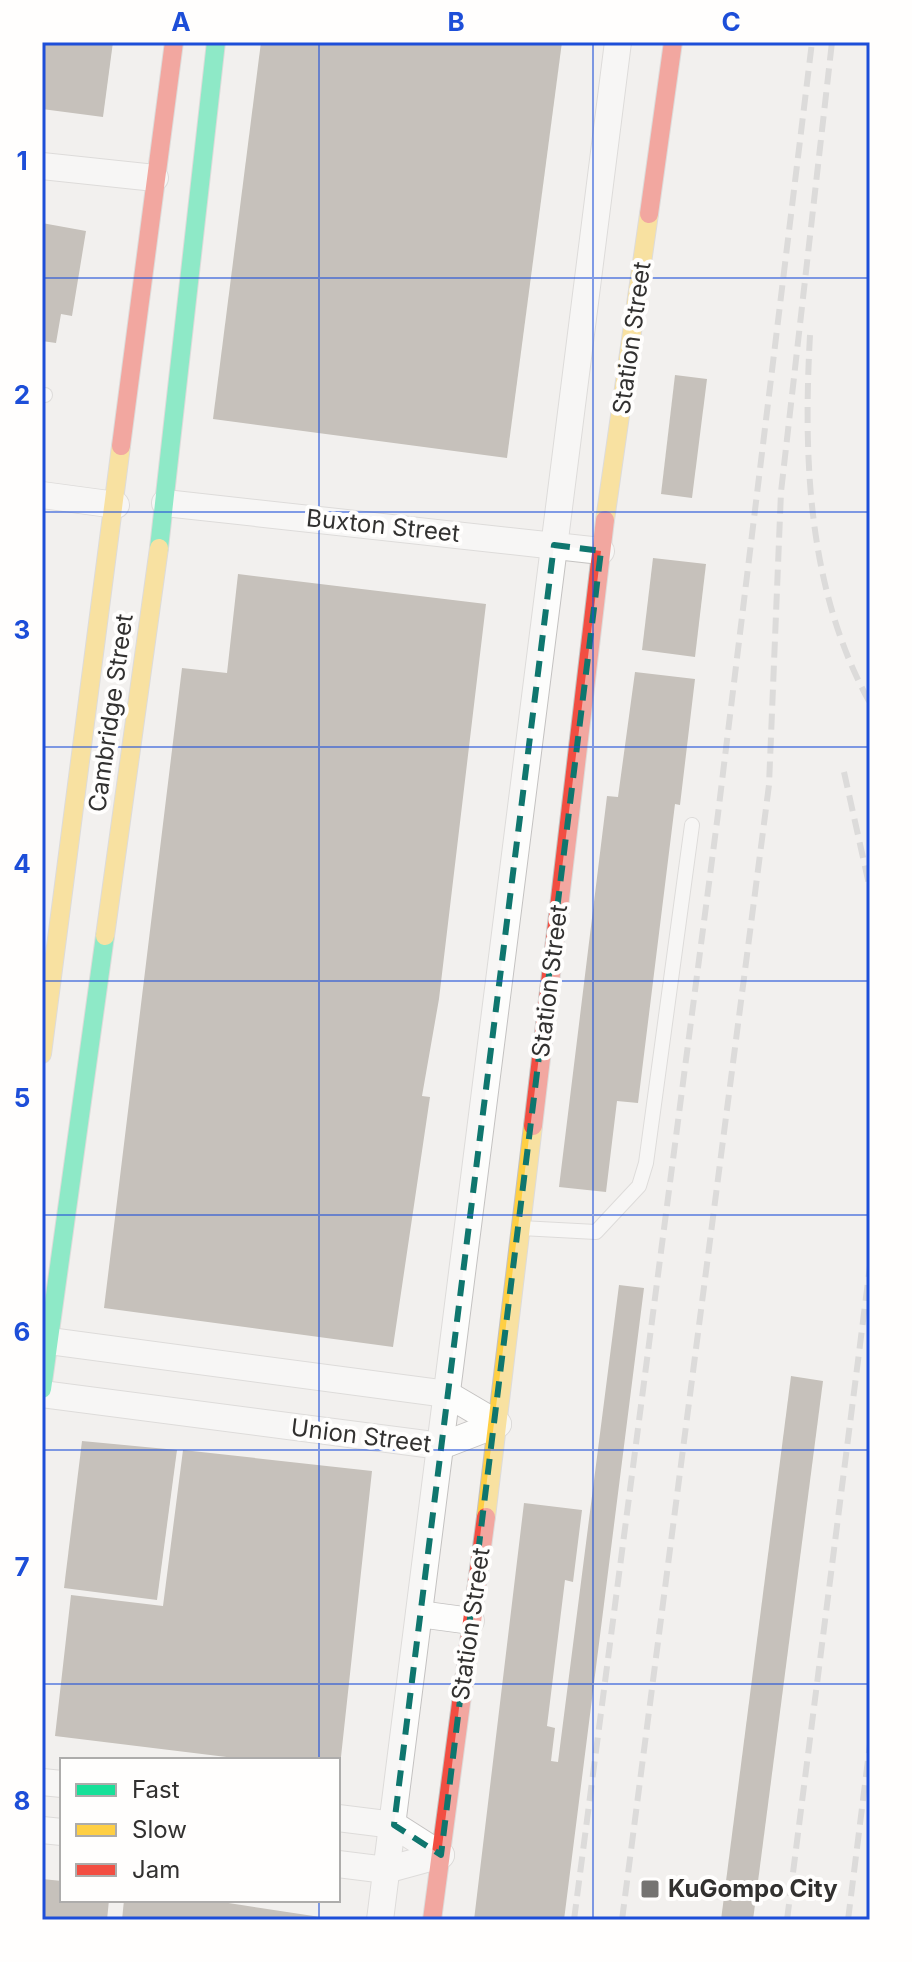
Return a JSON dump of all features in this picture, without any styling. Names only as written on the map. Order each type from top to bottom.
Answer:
[{"type":"street","name":"Cambridge Street","points":[[42,1054],[54,884],[116,505],[174,42]]},
{"type":"street","name":"Cambridge Street","points":[[42,1392],[45,1340],[165,503],[216,42]]},
{"type":"street","points":[[380,1920],[618,42]]},
{"type":"street","name":"Station Street","points":[[432,1920],[498,1424],[601,551],[673,42]]},
{"type":"street","points":[[42,166],[155,178]]},
{"type":"street","points":[[42,495],[116,505]]},
{"type":"street","name":"Buxton Street","points":[[165,503],[601,551]]},
{"type":"street","points":[[45,1340],[447,1394],[498,1424]]},
{"type":"street","name":"Union Street","points":[[42,1392],[441,1446],[498,1424]]},
{"type":"street","points":[[419,1614],[471,1621]]},
{"type":"street","points":[[340,1818],[394,1825],[441,1855]]},
{"type":"street","points":[[340,1864],[386,1870],[441,1855]]},
{"type":"lane","points":[[521,1228],[596,1232],[639,1186],[646,1163],[692,825]]},
{"type":"highlighted area","points":[[554,545],[601,551],[441,1855],[394,1825]]},
{"type":"building","points":[[42,42],[113,42],[103,117],[42,109]]},
{"type":"building","points":[[261,42],[562,42],[507,458],[213,419]]},
{"type":"building","points":[[42,223],[86,231],[72,316],[61,314],[56,343],[42,341]]},
{"type":"building","points":[[675,375],[707,379],[692,498],[661,494]]},
{"type":"building","points":[[653,558],[706,564],[695,657],[642,650]]},
{"type":"building","points":[[238,574],[486,604],[439,999],[422,1096],[430,1097],[393,1347],[104,1308],[182,668],[227,673]]},
{"type":"building","points":[[635,672],[695,679],[680,805],[675,804],[638,1103],[617,1101],[606,1192],[559,1187],[607,796],[618,797]]},
{"type":"building","points":[[619,1285],[644,1288],[564,1920],[474,1920],[524,1503],[582,1510],[573,1582],[565,1580],[547,1726],[555,1728],[551,1761],[558,1762]]},
{"type":"building","points":[[791,1376],[823,1381],[753,1920],[721,1920]]},
{"type":"building","points":[[82,1441],[177,1450],[157,1600],[64,1588]]},
{"type":"building","points":[[183,1450],[372,1471],[340,1766],[340,1758],[235,1758],[55,1736],[71,1595],[163,1606]]},
{"type":"building","points":[[42,1879],[60,1881],[60,1902],[109,1902],[107,1920],[42,1920]]},
{"type":"building","points":[[124,1902],[222,1902],[320,1917],[319,1920],[122,1920]]},
{"type":"railway","points":[[574,1920],[718,814],[812,42]]},
{"type":"railway","points":[[622,1920],[769,785],[781,492],[832,42]]},
{"type":"railway","points":[[810,335],[808,429],[814,524],[833,616],[849,660],[870,703]]},
{"type":"railway","points":[[844,772],[870,889]]},
{"type":"railway","points":[[787,1920],[870,1266]]},
{"type":"railway","points":[[848,1920],[870,1744]]},
{"type":"traffic: fast","points":[[159,548],[216,42]]},
{"type":"traffic: fast","points":[[42,1389],[105,936]]},
{"type":"traffic: slow","points":[[605,520],[649,214]]},
{"type":"traffic: slow","points":[[42,1054],[121,446]]},
{"type":"traffic: slow","points":[[105,936],[159,548]]},
{"type":"traffic: slow","points":[[486,1517],[533,1126]]},
{"type":"traffic: jam","points":[[121,446],[174,42]]},
{"type":"traffic: jam","points":[[649,214],[673,42]]},
{"type":"traffic: jam","points":[[533,1126],[605,520]]},
{"type":"traffic: jam","points":[[432,1920],[486,1517]]},
{"type":"place","name":"KuGompo City","points":[[650,1889]]}]
